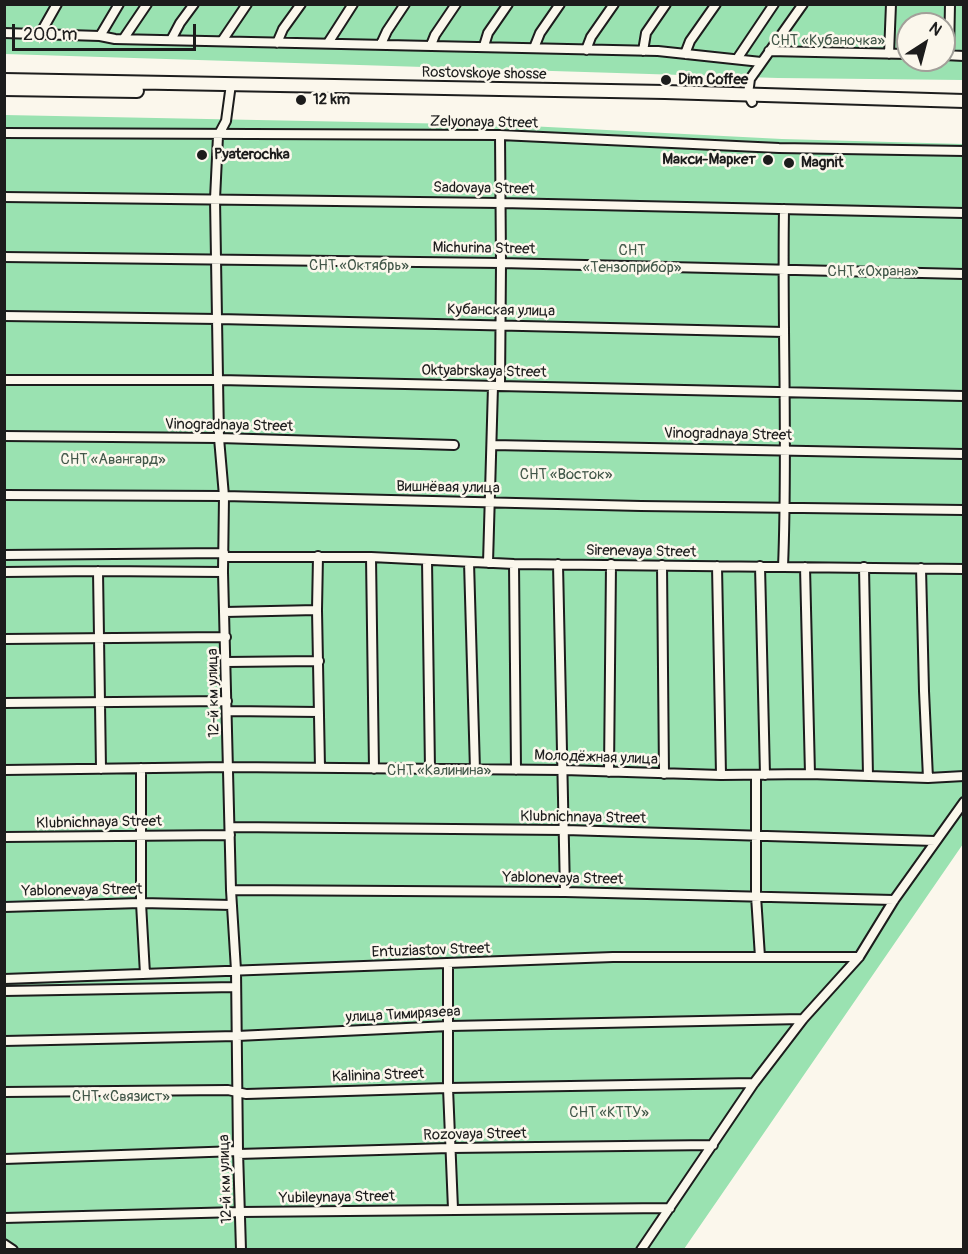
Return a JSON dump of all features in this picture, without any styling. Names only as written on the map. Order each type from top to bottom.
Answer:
[{"type":"highway","name":"Rostovskoye shosse","points":[[4,80],[231,88],[963,101]]},
{"type":"highway","name":"Rostovskoye shosse","points":[[4,89],[231,88]]},
{"type":"highway","name":"Rostovskoye shosse","points":[[750,98],[963,108]]},
{"type":"street","points":[[40,34],[57,4]]},
{"type":"street","points":[[100,36],[119,4]]},
{"type":"street","points":[[124,38],[147,4]]},
{"type":"street","points":[[171,40],[194,4]]},
{"type":"street","points":[[222,41],[247,4]]},
{"type":"street","points":[[278,43],[283,29],[301,4]]},
{"type":"street","points":[[328,43],[353,4]]},
{"type":"street","points":[[381,44],[405,4]]},
{"type":"street","points":[[432,45],[435,35],[456,4]]},
{"type":"street","points":[[484,46],[488,33],[508,4]]},
{"type":"street","points":[[534,48],[540,33],[560,4]]},
{"type":"street","points":[[586,50],[591,37],[614,4]]},
{"type":"street","points":[[644,51],[646,33],[666,4]]},
{"type":"street","points":[[685,54],[690,41],[716,4]]},
{"type":"street","points":[[737,59],[774,4]]},
{"type":"street","points":[[750,98],[750,79],[803,4]]},
{"type":"street","points":[[889,54],[890,5]]},
{"type":"street","points":[[4,33],[100,36],[115,39],[644,51],[761,62]]},
{"type":"street","points":[[769,51],[896,54]]},
{"type":"street","name":"12-й км улица","points":[[231,88],[226,121],[218,135],[215,199],[219,438],[224,496],[223,572],[231,890],[236,970],[238,1152],[242,1250]]},
{"type":"street","name":"Zelyonaya Street","points":[[4,133],[500,135],[779,148],[963,151]]},
{"type":"street","points":[[488,563],[492,445],[500,325],[500,135]]},
{"type":"street","name":"Sadovaya Street","points":[[4,196],[501,202],[963,213]]},
{"type":"street","points":[[783,567],[786,449],[784,210]]},
{"type":"street","name":"Michurina Street","points":[[4,257],[501,263],[963,274]]},
{"type":"street","name":"Кубанская улица","points":[[4,316],[784,332]]},
{"type":"street","name":"Oktyabrskaya Street","points":[[4,380],[219,380],[963,396]]},
{"type":"street","name":"Vinogradnaya Street","points":[[4,436],[219,438],[454,444]]},
{"type":"street","name":"Vinogradnaya Street","points":[[492,445],[963,454]]},
{"type":"street","name":"Вишнёвая улица","points":[[4,495],[224,496],[491,503],[963,510]]},
{"type":"street","points":[[4,555],[224,555]]},
{"type":"street","name":"Sirenevaya Street","points":[[224,555],[371,557],[514,564],[963,569]]},
{"type":"street","points":[[318,556],[320,768]]},
{"type":"street","points":[[371,557],[374,769]]},
{"type":"street","points":[[427,560],[430,770]]},
{"type":"street","points":[[469,562],[475,770]]},
{"type":"street","points":[[514,564],[516,770]]},
{"type":"street","points":[[558,564],[565,891]]},
{"type":"street","points":[[609,772],[610,564]]},
{"type":"street","points":[[662,565],[664,774]]},
{"type":"street","points":[[717,566],[721,775]]},
{"type":"street","points":[[760,567],[765,775]]},
{"type":"street","points":[[805,567],[810,774]]},
{"type":"street","points":[[864,567],[868,776]]},
{"type":"street","points":[[921,568],[928,778]]},
{"type":"street","points":[[98,571],[101,769]]},
{"type":"street","points":[[4,572],[223,572]]},
{"type":"street","points":[[225,612],[317,610]]},
{"type":"street","points":[[4,639],[226,637]]},
{"type":"street","points":[[226,662],[319,661]]},
{"type":"street","points":[[4,704],[227,701]]},
{"type":"street","points":[[227,711],[319,712]]},
{"type":"street","name":"Молодёжная улица","points":[[4,770],[229,766],[963,777]]},
{"type":"street","points":[[141,768],[141,903],[145,974]]},
{"type":"street","points":[[756,775],[756,896],[760,957]]},
{"type":"street","points":[[641,1250],[754,1083],[803,1019],[859,957],[894,900],[963,802]]},
{"type":"street","name":"Klubnichnaya Street","points":[[4,837],[142,836],[230,831],[565,830],[934,841]]},
{"type":"street","name":"Yablonevaya Street","points":[[231,890],[565,891],[894,900]]},
{"type":"street","name":"Yablonevaya Street","points":[[4,907],[141,903],[232,905]]},
{"type":"street","name":"Entuziastov Street","points":[[4,979],[612,957],[859,957]]},
{"type":"street","points":[[448,964],[448,1088],[453,1209]]},
{"type":"street","points":[[4,991],[236,987]]},
{"type":"street","name":"улица Тимирязева","points":[[4,1041],[237,1036],[449,1026],[803,1019]]},
{"type":"street","name":"Kalinina Street","points":[[4,1092],[228,1090],[246,1094],[754,1083]]},
{"type":"street","name":"Rozovaya Street","points":[[4,1159],[238,1152],[713,1145]]},
{"type":"street","name":"Yubileynaya Street","points":[[4,1218],[240,1212],[670,1208]]},
{"type":"street","points":[[4,1244],[13,1250]]},
{"type":"green space","name":"СНТ «Кубаночка»","points":[[4,5],[963,5],[963,80],[778,78],[5,54]]},
{"type":"green space","points":[[5,115],[509,125],[782,139],[963,144],[963,844],[684,1249],[5,1250]]},
{"type":"place","name":"Dim Coffee","points":[[666,80]]},
{"type":"place","name":"12 km","points":[[301,100]]},
{"type":"place","name":"Pyaterochka","points":[[202,155]]},
{"type":"place","name":"Макси-Маркет","points":[[768,160]]},
{"type":"place","name":"Magnit","points":[[789,163]]},
{"type":"park label","name":"СНТ «Тензоприбор»","points":[[632,260]]},
{"type":"park label","name":"СНТ «Октябрь»","points":[[359,266]]},
{"type":"park label","name":"СНТ «Охрана»","points":[[873,272]]},
{"type":"park label","name":"СНТ «Авангард»","points":[[113,460]]},
{"type":"park label","name":"СНТ «Восток»","points":[[566,475]]},
{"type":"park label","name":"СНТ «Калинина»","points":[[439,771]]},
{"type":"park label","name":"СНТ «Связист»","points":[[121,1097]]},
{"type":"park label","name":"СНТ «КТТУ»","points":[[609,1113]]}]
